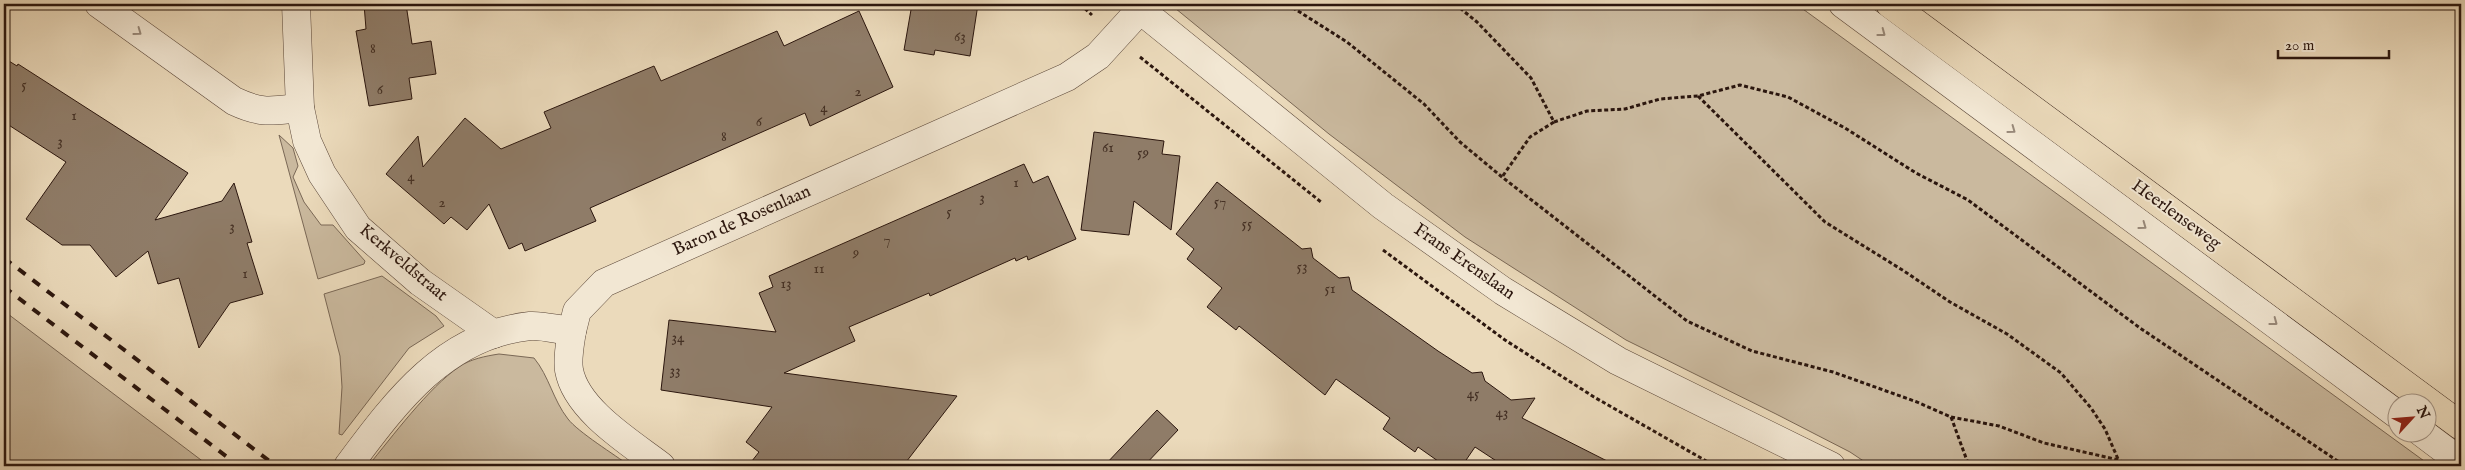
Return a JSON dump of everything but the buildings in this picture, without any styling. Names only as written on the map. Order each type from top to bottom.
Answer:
[{"type":"main road","name":"Heerlenseweg","points":[[1890,4],[2461,426]]},
{"type":"street","points":[[99,4],[234,101],[254,110],[268,112],[300,108]]},
{"type":"street","name":"Kerkveldstraat","points":[[296,4],[300,108],[308,141],[322,174],[358,228],[420,282],[494,334]]},
{"type":"street","name":"Heerlenseweg","points":[[1843,4],[2388,408]]},
{"type":"street","name":"Baron de Rosenlaan","points":[[661,466],[596,416],[578,392],[569,370],[572,331],[577,311],[604,283],[1067,77],[1098,56],[1136,7]]},
{"type":"street","name":"Frans Erenslaan","points":[[1136,7],[1384,206],[1503,291],[1618,361],[1831,466]]},
{"type":"street","points":[[348,466],[407,390],[446,357],[494,334],[531,326],[572,331]]},
{"type":"street","points":[[2434,442],[2461,462]]},
{"type":"path","points":[[1287,4],[1347,42],[1424,104],[1460,142],[1502,177],[1687,321],[1752,350],[1834,372],[1917,402],[1951,418],[1999,426],[2044,443],[2118,460],[2128,466]]},
{"type":"path","points":[[1455,4],[1477,22],[1531,78],[1554,122]]},
{"type":"path","points":[[1502,177],[1530,137],[1554,122],[1587,111],[1625,108],[1660,98],[1698,96],[1740,85],[1788,97],[1845,128],[1916,173],[1968,200],[2140,328],[2345,466]]},
{"type":"path","points":[[1698,96],[1825,222],[1950,302],[2008,334],[2061,374],[2091,408],[2105,429],[2118,460]]},
{"type":"path","points":[[1951,418],[1969,466]]},
{"type":"shaded area","points":[[1170,4],[1796,4],[2388,435],[2388,442],[2398,442],[2431,466],[1871,466],[1850,452],[1626,340],[1465,237],[1329,134]]},
{"type":"shaded area","points":[[279,135],[293,148],[298,166],[293,177],[304,202],[321,225],[333,225],[365,261],[364,264],[318,279]]},
{"type":"shaded area","points":[[382,276],[436,316],[444,326],[409,348],[342,435],[339,434],[342,387],[340,356],[324,294]]},
{"type":"shaded area","points":[[4,311],[209,466],[4,466]]},
{"type":"shaded area","points":[[499,354],[534,358],[544,372],[558,404],[568,419],[588,437],[630,466],[368,466],[411,413],[447,376],[468,362]]},
{"type":"railway","points":[[4,258],[276,466]]},
{"type":"railway","points":[[4,287],[239,466]]}]
